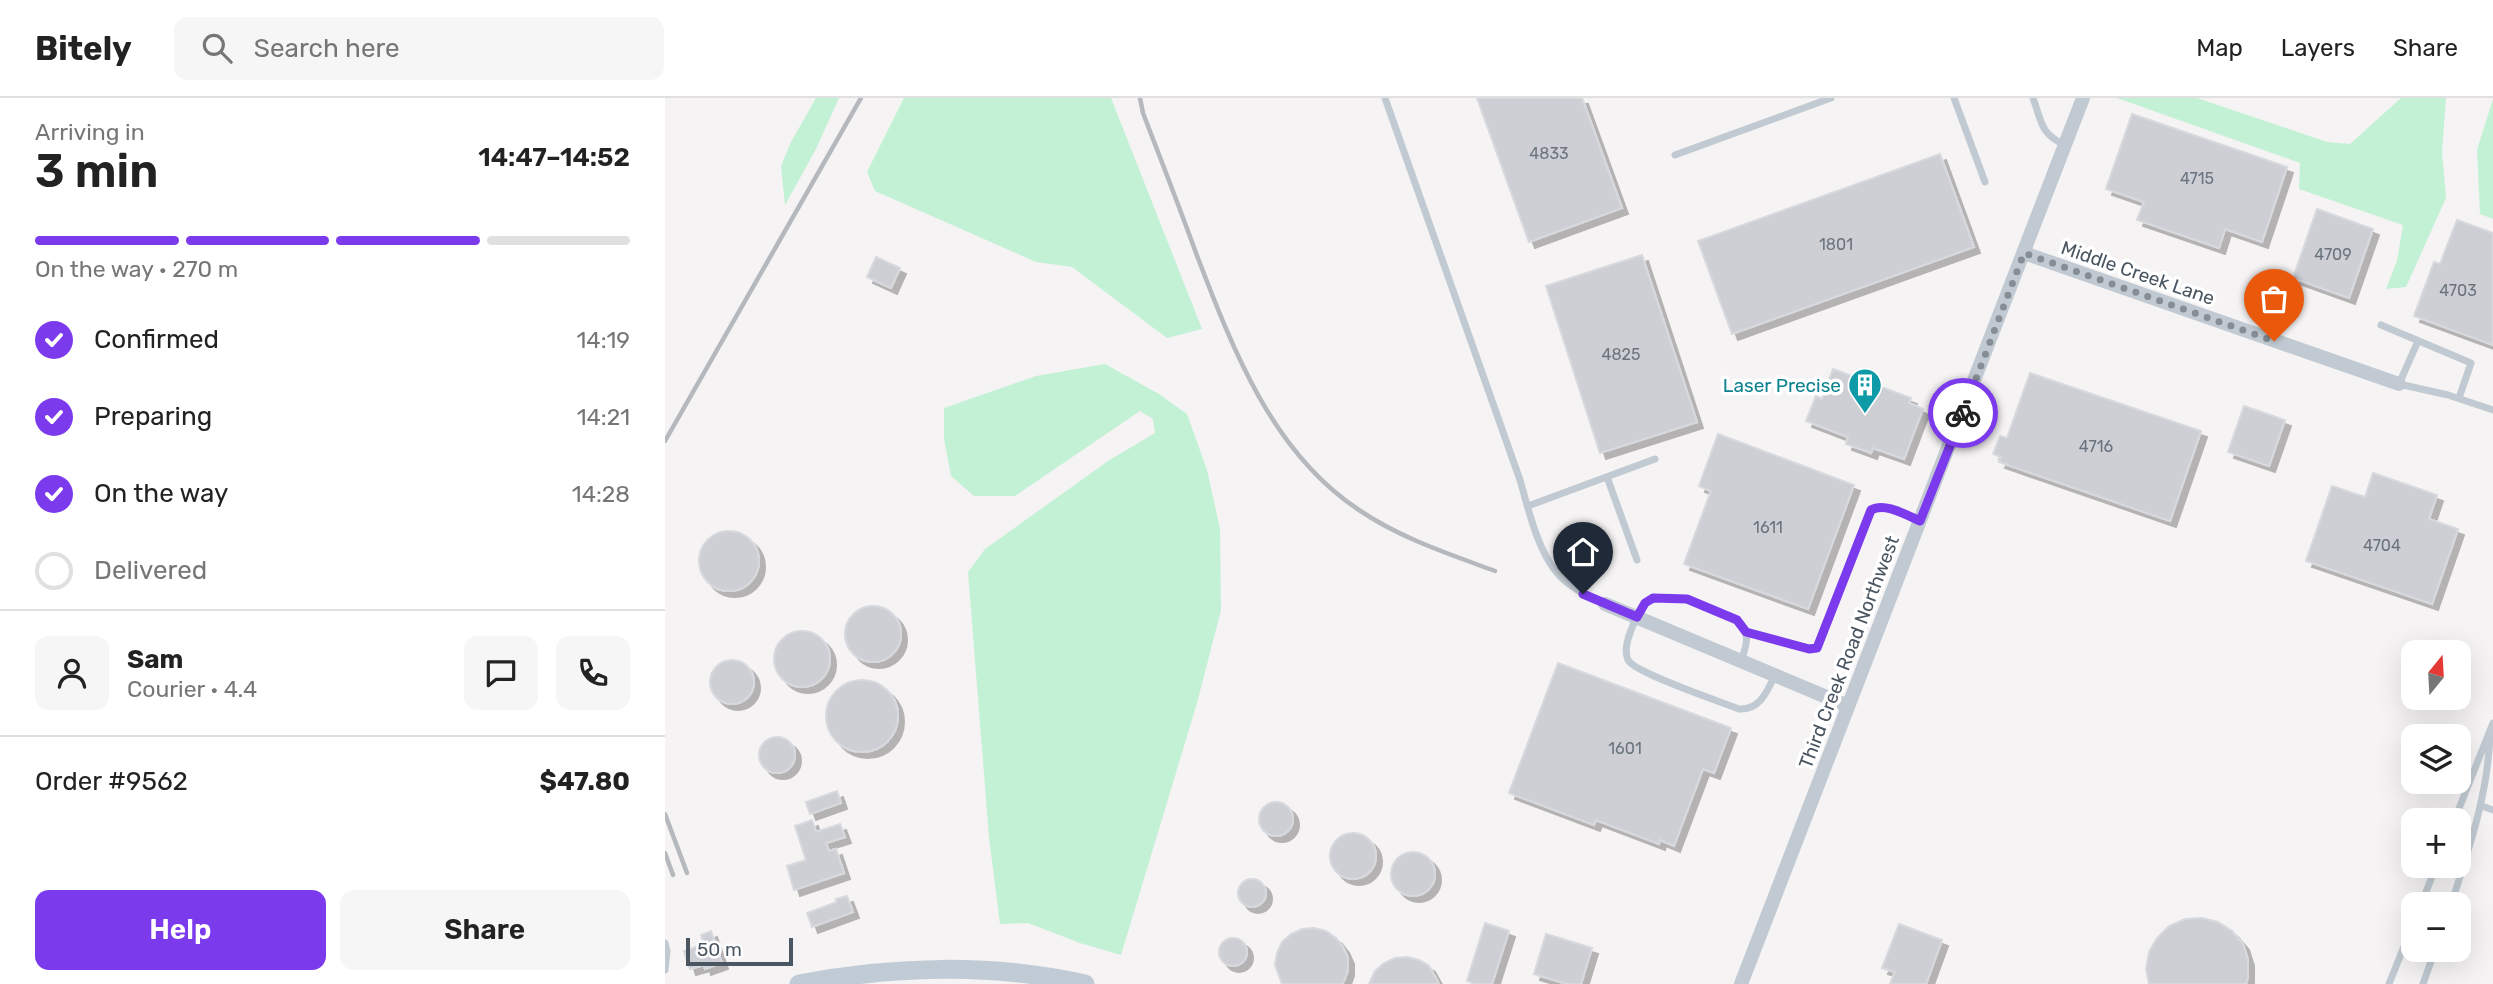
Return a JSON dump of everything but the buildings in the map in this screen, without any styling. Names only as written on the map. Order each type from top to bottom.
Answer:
[{"type":"main road","points":[[799,984],[843,975],[923,970],[1006,971],[1085,984]]},
{"type":"street","name":"Third Creek Road Northwest","points":[[1741,984],[2083,98]]},
{"type":"street","name":"Middle Creek Lane","points":[[2024,253],[2399,384]]},
{"type":"street","points":[[1605,604],[1849,706]]},
{"type":"lane","points":[[1385,98],[1536,534],[1557,573],[1583,594],[1605,604]]},
{"type":"lane","points":[[1675,155],[1831,98]]},
{"type":"lane","points":[[1954,98],[1986,182]]},
{"type":"lane","points":[[2033,98],[2045,133],[2050,139],[2065,145]]},
{"type":"lane","points":[[2381,325],[2470,363],[2459,398]]},
{"type":"lane","points":[[2418,341],[2399,384],[2459,398],[2493,410]]},
{"type":"lane","points":[[1528,506],[1655,459]]},
{"type":"lane","points":[[1608,477],[1637,561]]},
{"type":"lane","points":[[1746,632],[1809,649],[1817,648],[1871,510],[1887,508],[1920,521]]},
{"type":"lane","points":[[1741,661],[1747,644],[1746,632],[1737,620],[1687,599],[1674,597],[1653,598],[1645,603],[1626,649],[1630,664],[1739,709],[1752,708],[1763,699],[1775,675]]},
{"type":"lane","points":[[2455,892],[2482,806],[2492,727]]},
{"type":"lane","points":[[2459,808],[2492,727]]},
{"type":"lane","points":[[2482,806],[2493,810]]},
{"type":"lane","points":[[665,943],[665,970]]},
{"type":"lane","points":[[2389,984],[2401,954]]},
{"type":"lane","points":[[2423,984],[2431,962]]},
{"type":"green space","points":[[816,98],[839,98],[815,151],[785,205],[781,166]]},
{"type":"green space","points":[[904,98],[1111,98],[1202,329],[1167,338],[1072,267],[1036,262],[875,191],[867,172]]},
{"type":"green space","points":[[2117,98],[2197,98],[2327,142],[2350,144],[2401,98],[2446,98],[2442,152],[2446,198],[2406,287],[2386,289],[2397,261],[2403,225],[2299,189],[2300,163]]},
{"type":"green space","points":[[2493,99],[2493,219],[2480,214],[2477,150]]},
{"type":"green space","points":[[1105,364],[1159,394],[1187,414],[1207,470],[1220,529],[1221,610],[1197,703],[1121,955],[1028,923],[1000,924],[989,837],[968,572],[985,549],[1108,461],[1155,433],[1153,419],[1140,411],[1015,496],[974,496],[951,476],[944,439],[944,408],[1036,376]]},
{"type":"railway","points":[[665,441],[861,98]]},
{"type":"railway","points":[[1140,98],[1143,113],[1224,325],[1258,395],[1301,459],[1328,486],[1375,520],[1443,552],[1495,571]]},
{"type":"railway","points":[[665,814],[687,873]]},
{"type":"railway","points":[[665,853],[673,875]]},
{"type":"way so far","points":[[1963,413],[2024,253],[2274,341]]},
{"type":"place","name":"Laser Precise","points":[[1865,415]]},
{"type":"route","points":[[1583,594],[1637,617],[1645,603],[1653,598],[1687,599],[1737,620],[1746,632],[1809,649],[1817,648],[1871,510],[1887,508],[1920,521],[1963,413]]}]
